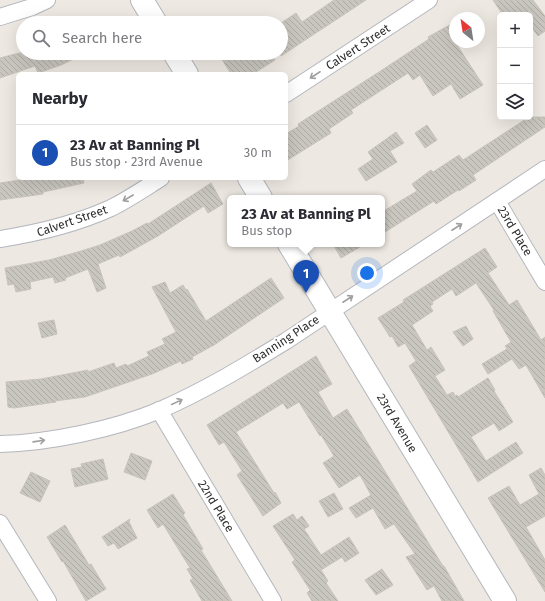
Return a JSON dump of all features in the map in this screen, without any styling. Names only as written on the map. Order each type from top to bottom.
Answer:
[{"type":"street","points":[[0,17],[32,7],[47,0]]},
{"type":"street","points":[[142,0],[152,16]]},
{"type":"street","name":"Calvert Street","points":[[288,93],[429,0]]},
{"type":"street","points":[[178,60],[186,72]]},
{"type":"street","name":"Banning Place","points":[[0,444],[39,441],[99,429],[129,421],[159,410],[198,392],[286,341],[329,311],[545,169]]},
{"type":"street","name":"Calvert Street","points":[[0,239],[31,235],[84,219],[112,207],[158,180]]},
{"type":"street","points":[[250,180],[259,195]]},
{"type":"street","name":"23rd Place","points":[[497,201],[545,282]]},
{"type":"street","name":"23rd Avenue","points":[[291,247],[505,601]]},
{"type":"street","name":"22nd Place","points":[[159,410],[273,601]]},
{"type":"street","points":[[0,523],[48,601]]},
{"type":"building","points":[[334,0],[366,0],[288,51],[288,18],[296,13],[302,22]]},
{"type":"building","points":[[493,0],[533,0],[545,16],[545,31],[538,36],[533,29],[533,12],[501,12]]},
{"type":"building","points":[[449,25],[449,48],[459,48],[483,85],[460,99],[451,84],[433,96],[420,75],[413,80],[408,73],[351,110],[353,113],[329,129],[331,133],[288,160],[288,133],[299,126],[298,124],[429,39],[428,37]]},
{"type":"building","points":[[16,54],[16,60],[71,60],[41,72],[38,72],[35,66],[0,78],[0,58]]},
{"type":"building","points":[[222,60],[275,60],[256,72],[230,72]]},
{"type":"building","points":[[533,117],[545,117],[545,127],[473,175],[476,180],[436,204],[434,201],[385,232],[385,210],[417,191],[412,184],[431,170],[433,172],[459,155],[463,160],[524,120],[533,120]]},
{"type":"building","points":[[427,125],[437,140],[425,148],[415,133]]},
{"type":"building","points":[[396,132],[404,143],[390,151],[397,162],[366,181],[358,169],[373,159],[368,152]]},
{"type":"building","points":[[20,180],[83,180],[84,183],[43,192],[43,194],[0,200],[0,183]]},
{"type":"building","points":[[211,183],[223,204],[208,213],[204,206],[158,236],[120,257],[119,255],[98,264],[106,288],[97,292],[88,269],[65,278],[66,280],[55,283],[53,277],[30,282],[31,289],[16,292],[14,284],[8,285],[5,268],[49,260],[100,245],[147,223],[148,224]]},
{"type":"building","points":[[335,247],[360,247],[341,258]]},
{"type":"building","points":[[485,248],[497,267],[488,273],[509,305],[517,300],[541,340],[545,337],[545,398],[526,365],[519,369],[512,359],[488,374],[482,364],[507,349],[505,346],[511,342],[493,311],[494,310],[476,283],[456,296],[452,289],[432,302],[433,304],[430,306],[433,311],[412,325],[427,350],[431,347],[445,370],[435,376],[447,395],[453,392],[455,396],[457,395],[458,397],[488,378],[495,390],[494,391],[513,422],[499,431],[494,423],[471,437],[486,461],[516,442],[523,453],[478,482],[409,366],[416,361],[405,343],[398,347],[392,336],[390,337],[378,318],[404,302],[403,300]]},
{"type":"building","points":[[271,278],[284,298],[214,345],[192,357],[193,359],[182,364],[181,361],[152,374],[85,397],[14,408],[8,407],[6,382],[41,379],[88,370],[88,372],[114,363],[116,368],[126,364],[127,366],[149,356],[147,352],[165,344],[162,339],[176,332],[152,287],[165,282],[170,293],[183,285],[186,290],[187,289],[206,321]]},
{"type":"building","points":[[54,320],[57,334],[42,338],[38,323]]},
{"type":"building","points":[[466,326],[473,339],[463,346],[453,332]]},
{"type":"building","points":[[316,356],[332,384],[318,392],[333,418],[347,409],[464,601],[442,601],[434,586],[427,590],[406,557],[415,554],[394,524],[385,529],[373,508],[356,518],[349,508],[371,495],[360,475],[339,488],[323,463],[334,456],[299,402],[287,409],[283,403],[236,432],[281,503],[263,516],[237,475],[242,471],[224,442],[219,445],[207,425]]},
{"type":"building","points":[[131,453],[152,461],[145,480],[124,472]]},
{"type":"building","points":[[103,459],[108,479],[75,487],[71,469],[82,467],[81,464]]},
{"type":"building","points":[[541,468],[545,475],[545,516],[526,527],[545,560],[545,592],[488,498],[509,486],[520,505],[539,494],[529,475]]},
{"type":"building","points":[[31,472],[50,481],[40,502],[20,493]]},
{"type":"building","points":[[334,493],[343,509],[328,517],[319,501]]},
{"type":"building","points":[[173,494],[185,513],[183,515],[203,549],[201,550],[232,601],[202,601],[190,580],[193,579],[187,569],[190,568],[163,524],[158,528],[147,510]]},
{"type":"building","points":[[293,514],[297,520],[302,516],[309,526],[304,529],[321,555],[349,537],[359,553],[345,562],[342,557],[321,570],[328,581],[326,583],[338,601],[312,601],[307,593],[310,590],[292,562],[295,560],[273,526]]},
{"type":"building","points":[[130,519],[129,522],[137,538],[118,549],[114,543],[108,546],[102,537]]},
{"type":"building","points":[[65,525],[89,565],[91,564],[106,589],[86,601],[47,537]]},
{"type":"building","points":[[382,569],[393,585],[376,595],[365,580]]},
{"type":"place","name":"23 Av at Banning Pl","points":[[306,293]]}]
